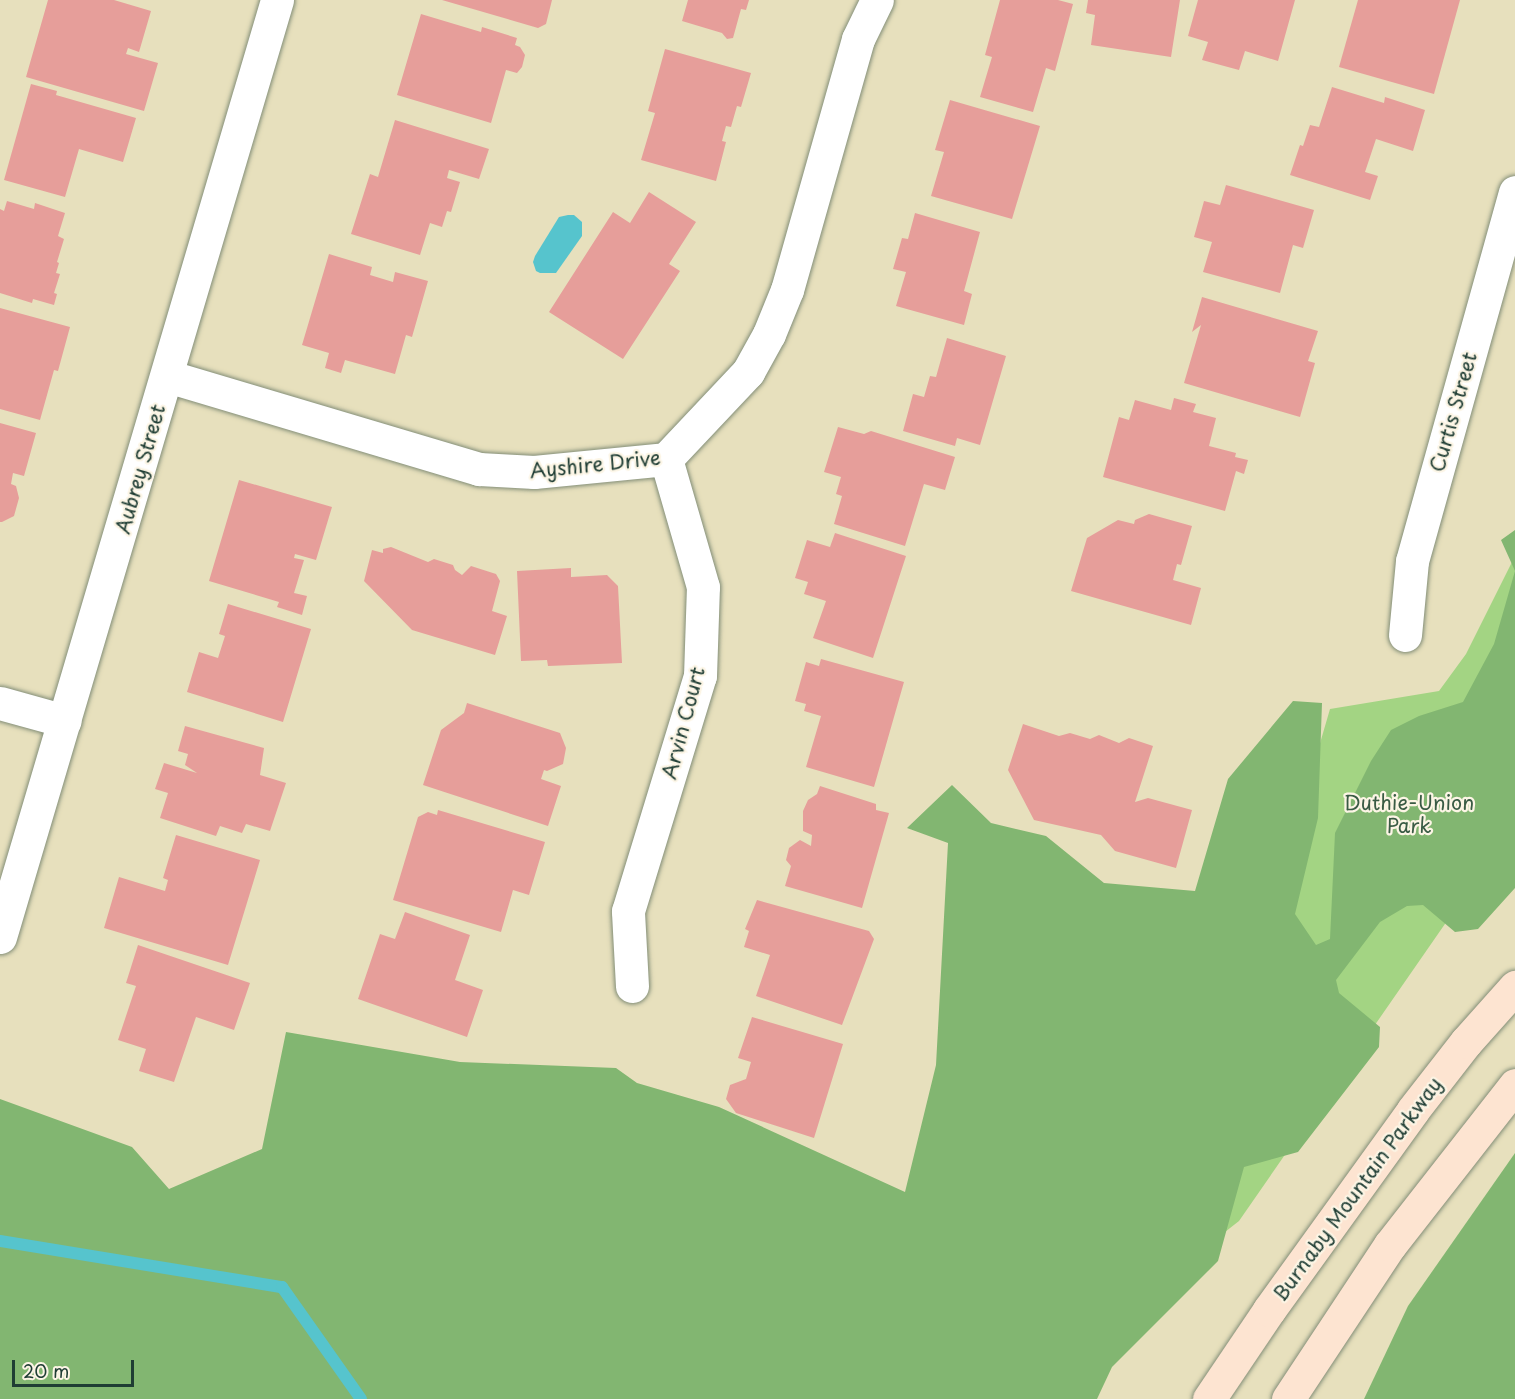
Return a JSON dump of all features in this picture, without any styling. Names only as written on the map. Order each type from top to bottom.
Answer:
[{"type":"main road","name":"Burnaby Mountain Parkway","points":[[1209,1399],[1305,1259],[1413,1110],[1466,1042],[1515,987]]},
{"type":"main road","points":[[1288,1399],[1390,1245],[1515,1085]]},
{"type":"street","name":"Aubrey Street","points":[[0,937],[277,0]]},
{"type":"street","name":"Ayshire Drive","points":[[167,376],[479,469],[534,472],[666,459],[748,372],[770,334],[787,290],[858,39],[877,0]]},
{"type":"street","name":"Curtis Street","points":[[1405,635],[1412,561],[1515,192]]},
{"type":"street","name":"Arvin Court","points":[[632,986],[628,911],[700,676],[703,587],[666,459]]},
{"type":"street","points":[[0,703],[65,722]]},
{"type":"green space","points":[[1515,530],[1515,571],[1501,540]]},
{"type":"green space","name":"Duthie-Union Park","points":[[1515,556],[1515,860],[1447,921],[1239,1221],[1202,1250],[1242,1011],[1330,709],[1439,691],[1466,654]]},
{"type":"green space","points":[[1515,571],[1515,888],[1478,929],[1455,932],[1423,905],[1407,906],[1380,922],[1336,980],[1339,993],[1380,1027],[1379,1047],[1298,1152],[1244,1167],[1218,1261],[1112,1367],[1097,1399],[0,1399],[0,1099],[132,1147],[169,1189],[262,1149],[286,1032],[460,1062],[616,1068],[637,1083],[719,1107],[905,1192],[936,1065],[948,843],[907,828],[952,785],[991,823],[1046,836],[1104,883],[1195,891],[1228,779],[1293,701],[1322,703],[1318,818],[1295,914],[1316,945],[1330,939],[1335,833],[1371,761],[1391,730],[1419,716],[1463,702],[1494,644]]},
{"type":"green space","points":[[1515,1153],[1515,1399],[1364,1399],[1408,1306]]},
{"type":"water","points":[[574,215],[582,222],[582,236],[556,273],[536,271],[533,262],[535,256],[559,217]]},
{"type":"building","points":[[48,0],[114,0],[151,11],[139,52],[128,48],[126,54],[158,63],[144,111],[26,77]]},
{"type":"building","points":[[442,0],[552,0],[546,24],[538,28]]},
{"type":"building","points":[[688,0],[749,0],[746,10],[741,9],[733,38],[727,39],[722,33],[682,21]]},
{"type":"building","points":[[1000,0],[1058,0],[1073,4],[1055,71],[1046,68],[1033,112],[980,97],[992,57],[985,55]]},
{"type":"building","points":[[1088,0],[1180,0],[1171,57],[1091,45],[1095,15],[1086,13]]},
{"type":"building","points":[[1198,0],[1295,0],[1278,61],[1245,51],[1239,70],[1202,60],[1208,42],[1188,36]]},
{"type":"building","points":[[1358,0],[1460,0],[1434,94],[1339,67]]},
{"type":"building","points":[[421,14],[481,32],[482,27],[517,38],[515,45],[520,47],[525,55],[522,67],[517,73],[506,70],[491,123],[397,95]]},
{"type":"building","points":[[665,49],[751,73],[741,107],[737,106],[731,127],[726,126],[722,141],[726,142],[716,181],[641,160],[655,113],[648,111]]},
{"type":"building","points":[[31,84],[57,91],[56,95],[136,118],[123,162],[79,149],[65,197],[4,180]]},
{"type":"building","points":[[1332,87],[1384,103],[1385,97],[1425,110],[1413,151],[1376,139],[1365,172],[1378,176],[1370,200],[1290,175],[1300,145],[1303,146],[1310,125],[1319,127]]},
{"type":"building","points":[[950,100],[1040,126],[1012,219],[931,196],[944,152],[935,150]]},
{"type":"building","points":[[395,120],[489,149],[479,179],[449,170],[447,178],[460,182],[451,212],[447,211],[442,227],[430,223],[420,255],[351,234],[370,174],[378,177]]},
{"type":"building","points":[[1226,185],[1314,210],[1303,248],[1293,245],[1280,293],[1203,272],[1212,242],[1194,237],[1204,201],[1220,205]]},
{"type":"building","points":[[649,192],[696,222],[669,264],[680,271],[623,359],[549,312],[613,212],[630,223]]},
{"type":"building","points":[[7,201],[34,209],[35,203],[65,213],[58,236],[64,239],[57,262],[59,263],[56,273],[60,274],[54,293],[57,294],[54,305],[33,299],[32,303],[0,293],[0,209],[4,211]]},
{"type":"building","points":[[915,213],[980,232],[964,291],[972,294],[964,325],[896,306],[906,272],[893,269],[902,238],[908,239]]},
{"type":"building","points":[[329,254],[372,267],[370,275],[393,282],[395,272],[428,281],[412,337],[406,335],[395,374],[345,360],[341,373],[325,368],[329,353],[302,345]]},
{"type":"building","points":[[1202,297],[1318,331],[1308,361],[1315,363],[1300,417],[1184,383],[1201,325],[1192,332]]},
{"type":"building","points":[[0,308],[70,327],[58,371],[54,370],[40,420],[0,409]]},
{"type":"building","points":[[947,338],[1006,356],[980,445],[957,438],[955,446],[903,431],[913,394],[924,397],[930,376],[936,377]]},
{"type":"building","points":[[1174,398],[1196,404],[1193,412],[1216,418],[1209,446],[1236,453],[1235,457],[1248,460],[1244,474],[1236,471],[1225,511],[1103,477],[1119,417],[1129,420],[1135,400],[1171,410]]},
{"type":"building","points":[[0,423],[36,433],[24,476],[13,473],[11,484],[16,486],[19,498],[14,516],[2,522],[0,522]]},
{"type":"building","points":[[838,427],[864,434],[871,431],[955,457],[945,490],[924,484],[905,546],[834,524],[842,496],[836,494],[841,477],[824,472]]},
{"type":"building","points":[[239,480],[332,507],[316,560],[295,554],[294,558],[304,560],[294,593],[307,596],[302,615],[277,607],[279,602],[209,581]]},
{"type":"building","points":[[1149,514],[1192,526],[1181,565],[1177,564],[1173,580],[1201,588],[1191,625],[1071,591],[1087,538],[1118,520],[1134,524],[1135,520]]},
{"type":"building","points":[[835,533],[906,556],[873,658],[813,638],[826,601],[804,594],[808,582],[795,578],[807,540],[830,547]]},
{"type":"building","points":[[391,547],[428,562],[434,559],[453,565],[455,570],[462,575],[471,566],[496,574],[500,581],[492,611],[507,616],[495,655],[412,630],[364,581],[372,550],[383,553],[383,549]]},
{"type":"building","points":[[571,568],[571,577],[607,575],[618,586],[622,663],[548,666],[547,660],[521,661],[517,571]]},
{"type":"building","points":[[228,604],[311,629],[283,722],[187,692],[199,652],[218,658],[225,636],[219,634]]},
{"type":"building","points":[[821,659],[904,682],[874,787],[806,767],[821,716],[804,711],[806,704],[795,701],[806,662],[819,666]]},
{"type":"building","points":[[467,703],[560,733],[566,748],[563,764],[547,771],[544,770],[541,779],[561,786],[548,826],[423,785],[441,730],[464,713]]},
{"type":"building","points":[[1023,724],[1059,736],[1070,733],[1090,739],[1099,735],[1119,743],[1129,738],[1153,746],[1135,802],[1148,798],[1192,810],[1176,868],[1115,851],[1101,835],[1034,820],[1008,770]]},
{"type":"building","points":[[185,726],[264,748],[260,775],[286,783],[270,831],[246,824],[242,833],[220,826],[216,836],[160,818],[168,793],[155,789],[164,763],[197,773],[185,765],[188,754],[178,751]]},
{"type":"building","points":[[820,786],[876,804],[876,810],[889,813],[862,908],[785,886],[791,866],[786,860],[789,848],[800,840],[811,846],[812,835],[803,831],[803,811],[808,800],[817,794]]},
{"type":"building","points":[[438,810],[545,842],[529,895],[513,890],[501,932],[393,900],[418,817],[428,812],[437,815]]},
{"type":"building","points":[[176,835],[260,860],[228,965],[104,928],[119,877],[165,891],[168,880],[163,878]]},
{"type":"building","points":[[757,900],[869,931],[874,939],[842,1025],[756,996],[770,955],[744,947],[749,931],[745,929]]},
{"type":"building","points":[[405,912],[470,935],[455,980],[483,990],[467,1037],[358,999],[380,934],[395,939]]},
{"type":"building","points":[[138,945],[250,983],[234,1030],[196,1017],[174,1082],[139,1071],[146,1049],[118,1040],[136,986],[126,983]]},
{"type":"building","points":[[752,1017],[843,1044],[814,1138],[736,1113],[726,1099],[730,1085],[746,1079],[751,1062],[738,1058]]},
{"type":"waterway","points":[[0,1241],[282,1287],[361,1399]]}]
